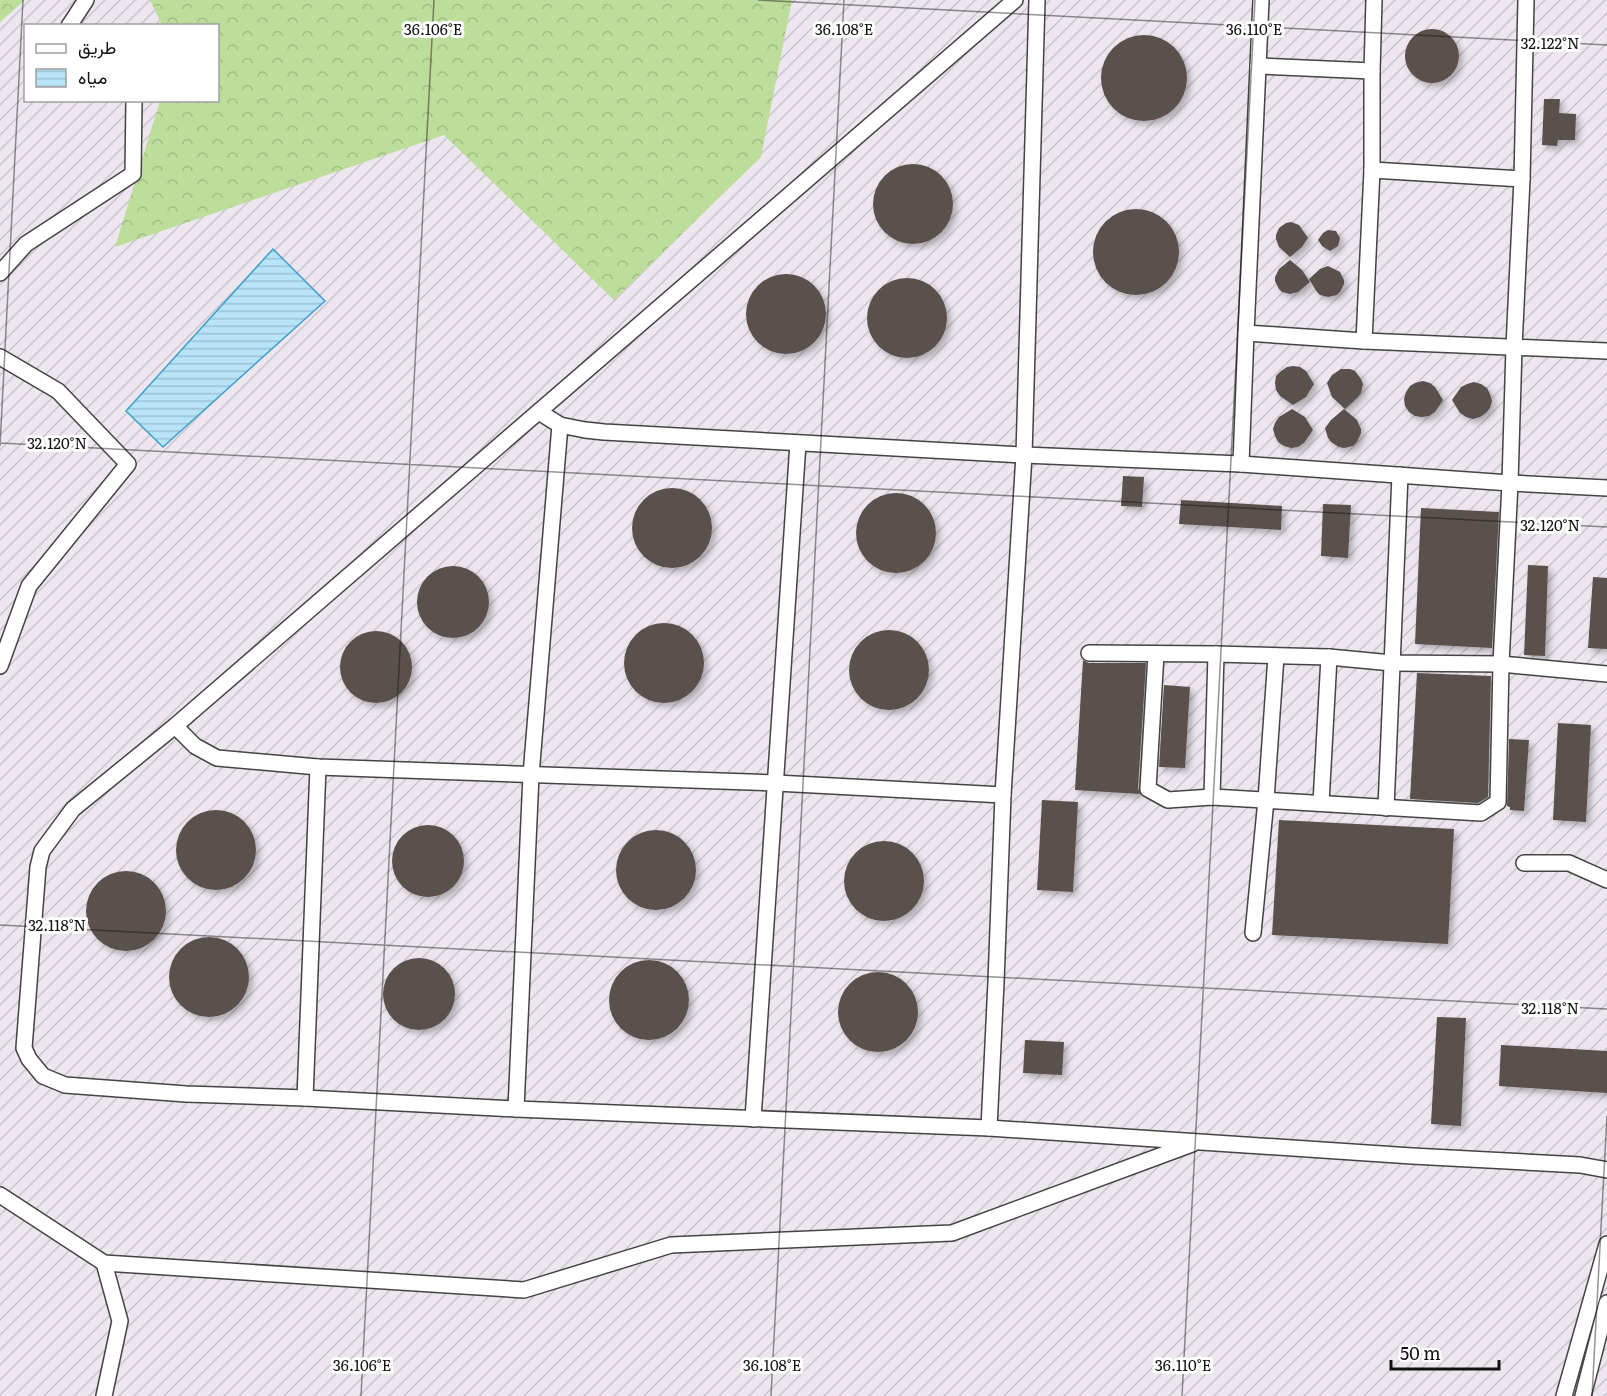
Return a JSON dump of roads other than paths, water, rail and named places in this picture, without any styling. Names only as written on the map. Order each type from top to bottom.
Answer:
[{"type":"lane","points":[[70,24],[86,0]]},
{"type":"lane","points":[[1015,0],[175,726],[73,809],[42,851],[38,867],[24,1048],[29,1059],[43,1076],[65,1085],[186,1094],[989,1128],[1580,1165],[1607,1170]]},
{"type":"lane","points":[[989,1128],[1003,795],[1024,455],[1037,0]]},
{"type":"lane","points":[[1241,464],[1261,0]]},
{"type":"lane","points":[[1364,340],[1372,170],[1374,0]]},
{"type":"lane","points":[[1156,654],[1148,789],[1168,800],[1212,797],[1481,813],[1498,802],[1501,664],[1522,179],[1526,0]]},
{"type":"lane","points":[[1258,66],[1372,71]]},
{"type":"lane","points":[[0,273],[26,244],[133,174],[134,102]]},
{"type":"lane","points":[[1372,170],[1522,179]]},
{"type":"lane","points":[[1246,333],[1607,351]]},
{"type":"lane","points":[[0,357],[58,391],[128,464],[29,586],[0,666]]},
{"type":"lane","points":[[539,412],[560,425],[604,432],[1024,455],[1241,464],[1607,488]]},
{"type":"lane","points":[[516,1109],[531,775],[560,425]]},
{"type":"lane","points":[[753,1119],[798,443]]},
{"type":"lane","points":[[1386,808],[1400,475]]},
{"type":"lane","points":[[1089,653],[1329,657],[1392,663],[1501,664],[1607,674]]},
{"type":"lane","points":[[1212,797],[1216,654]]},
{"type":"lane","points":[[1253,933],[1266,800],[1276,656]]},
{"type":"lane","points":[[1321,803],[1329,657]]},
{"type":"lane","points":[[175,726],[195,746],[217,758],[318,767],[776,783],[1003,795]]},
{"type":"lane","points":[[305,1098],[318,767]]},
{"type":"lane","points":[[1524,863],[1569,863],[1607,880]]},
{"type":"lane","points":[[0,1196],[104,1263],[524,1290],[671,1245],[952,1233],[1198,1142]]},
{"type":"lane","points":[[1564,1396],[1607,1245]]},
{"type":"lane","points":[[104,1263],[120,1321],[104,1396]]},
{"type":"lane","points":[[1583,1396],[1607,1303]]},
{"type":"water","points":[[273,249],[325,301],[163,447],[126,411]]}]
